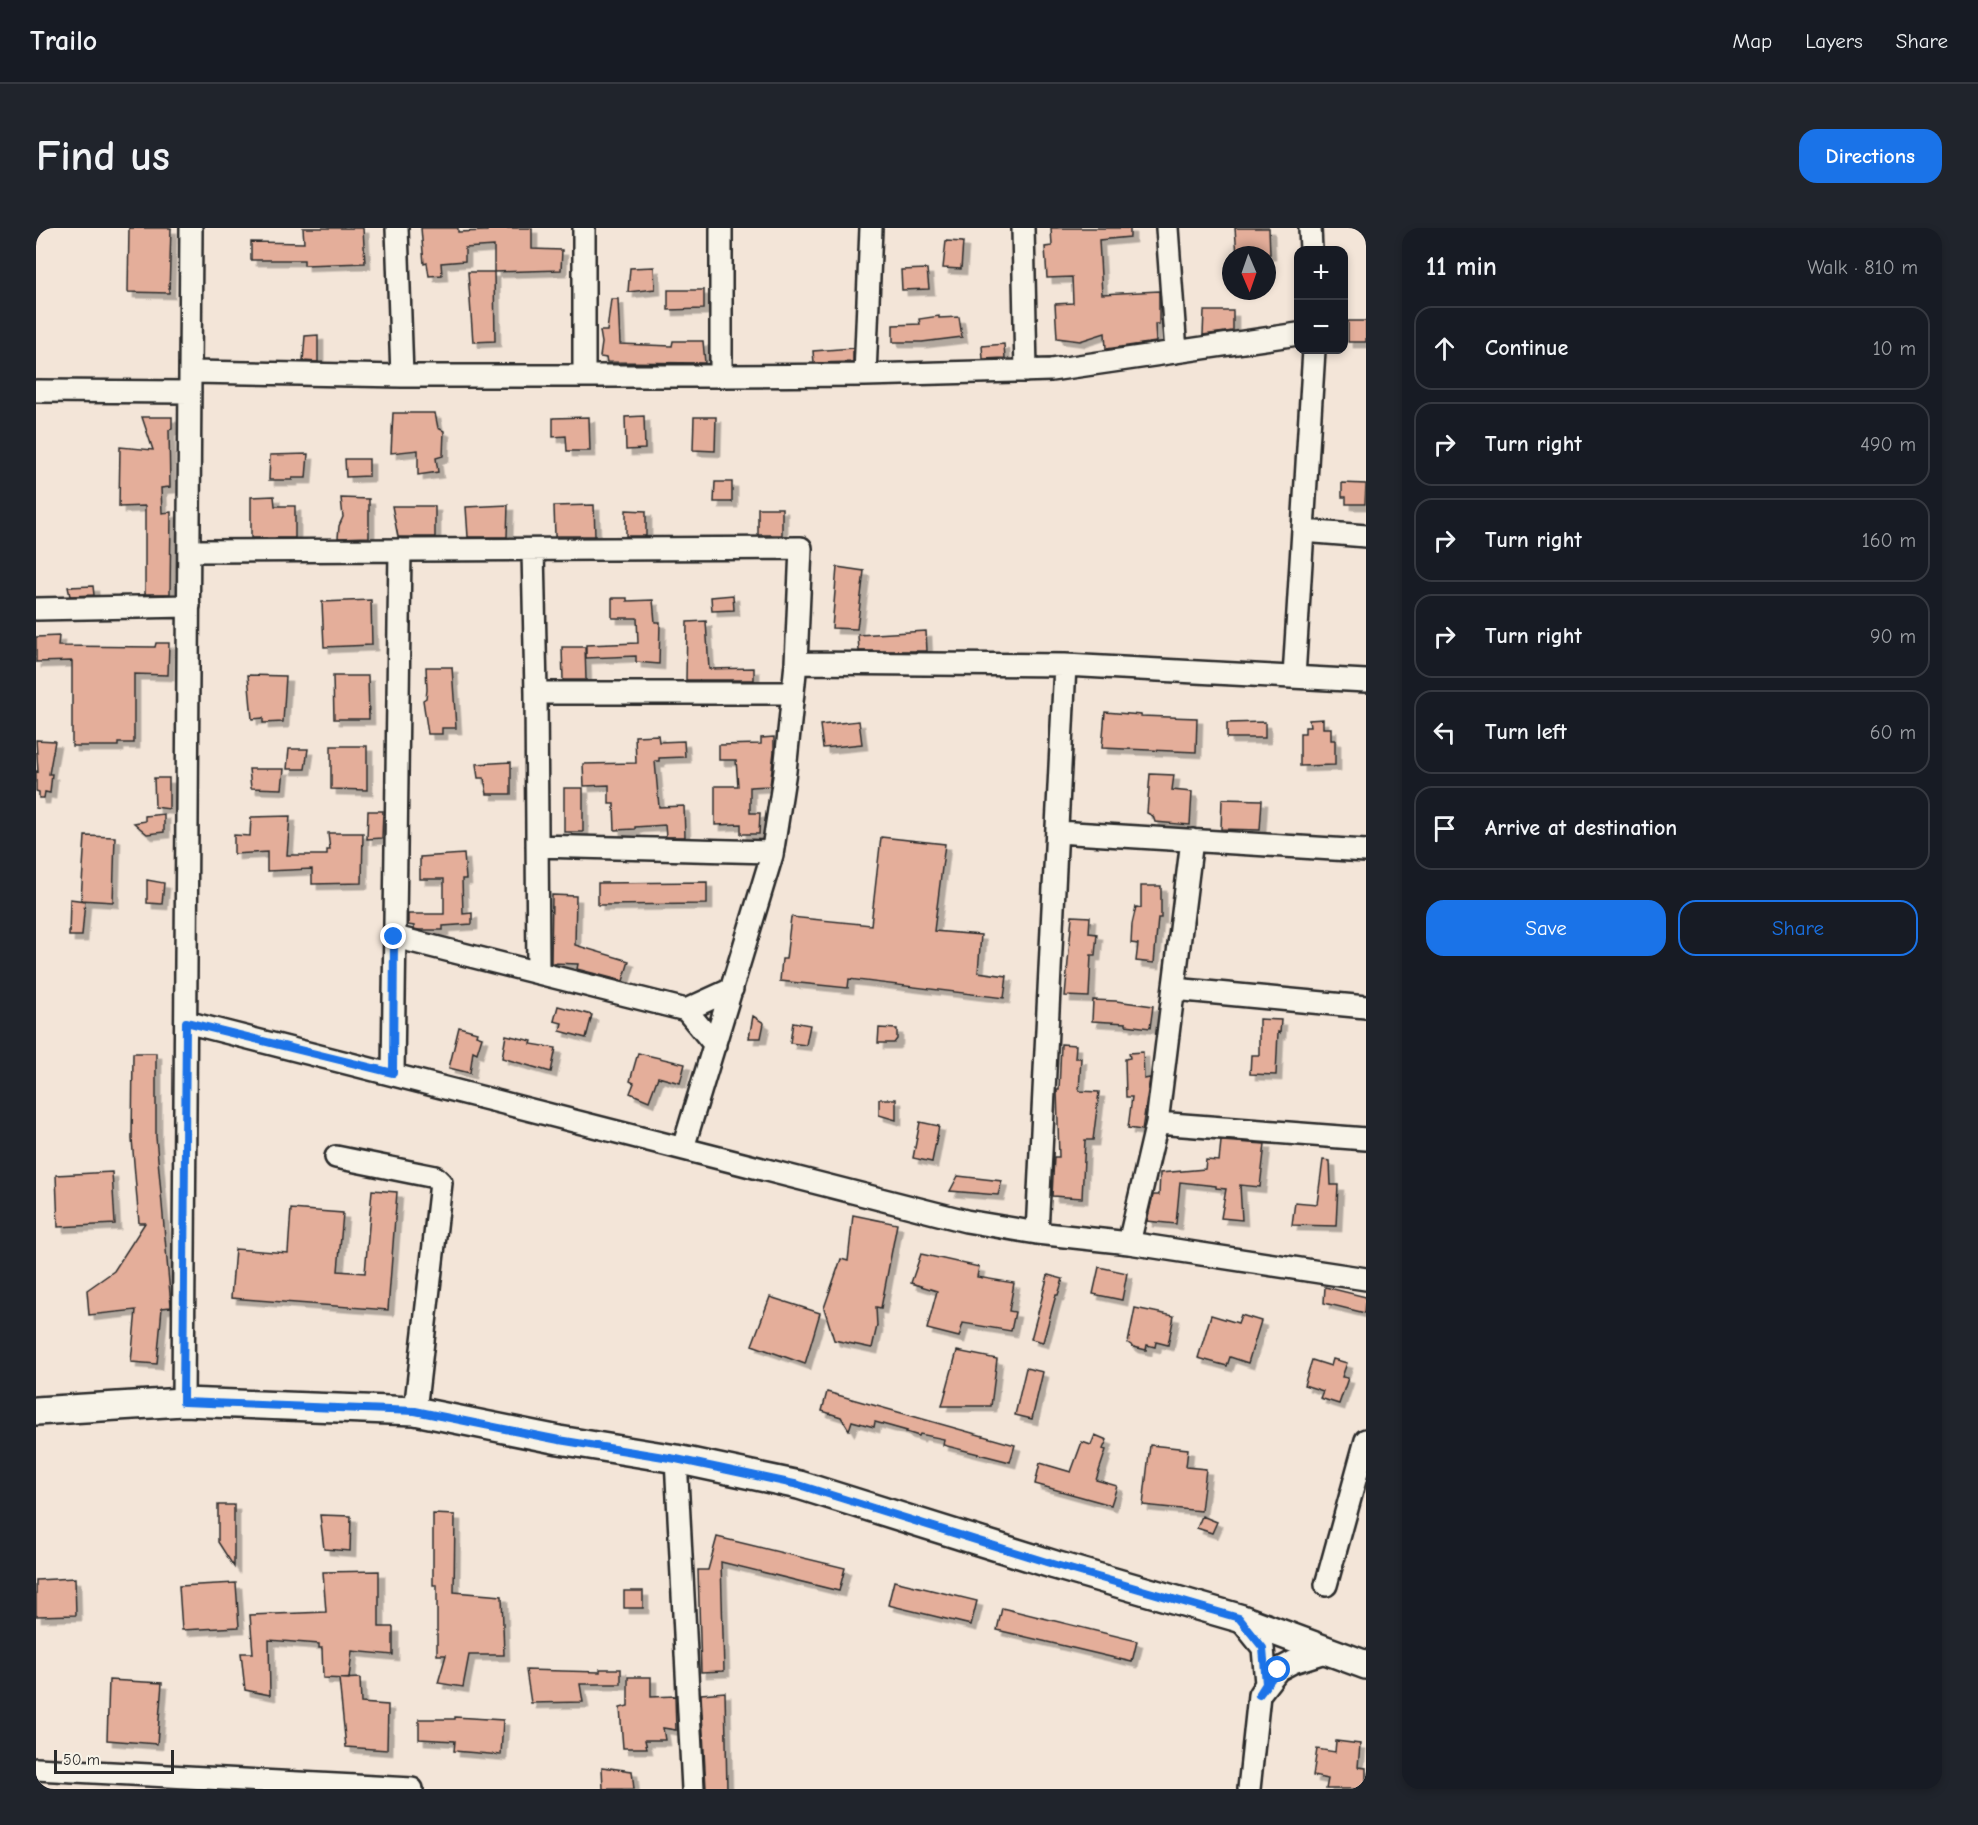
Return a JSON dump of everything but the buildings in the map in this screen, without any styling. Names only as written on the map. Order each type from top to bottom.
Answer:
[{"type":"main road","points":[[36,1411],[183,1402],[415,1411],[559,1440],[676,1459],[799,1485],[1045,1562],[1239,1618],[1366,1665]]},
{"type":"street","points":[[183,1402],[191,228]]},
{"type":"street","points":[[397,228],[402,376]]},
{"type":"street","points":[[584,228],[584,376]]},
{"type":"street","points":[[721,228],[721,376]]},
{"type":"street","points":[[865,375],[871,228]]},
{"type":"street","points":[[1023,228],[1026,371]]},
{"type":"street","points":[[1167,228],[1176,352]]},
{"type":"street","points":[[1310,228],[1311,246]]},
{"type":"street","points":[[36,391],[190,382],[402,376],[865,375],[1051,370],[1294,335]]},
{"type":"street","points":[[1294,677],[1314,354]]},
{"type":"street","points":[[1303,531],[1366,536]]},
{"type":"street","points":[[189,551],[801,548],[796,663],[785,771],[772,855],[683,1148]]},
{"type":"street","points":[[393,1073],[400,550]]},
{"type":"street","points":[[533,550],[538,973]]},
{"type":"street","points":[[36,609],[189,606]]},
{"type":"street","points":[[796,663],[1065,665],[1366,681]]},
{"type":"street","points":[[1037,1233],[1065,665]]},
{"type":"street","points":[[536,693],[793,693]]},
{"type":"street","points":[[1057,832],[1366,852]]},
{"type":"street","points":[[1129,1244],[1156,1123],[1192,840]]},
{"type":"street","points":[[537,846],[771,852]]},
{"type":"street","points":[[394,937],[686,1010],[714,1045]]},
{"type":"street","points":[[686,1010],[732,988]]},
{"type":"street","points":[[1174,989],[1366,1006]]},
{"type":"street","points":[[186,1022],[966,1221],[1366,1279]]},
{"type":"street","points":[[1156,1123],[1366,1139]]},
{"type":"street","points":[[336,1156],[435,1177],[441,1183],[415,1411]]},
{"type":"street","points":[[1326,1585],[1366,1440]]},
{"type":"street","points":[[676,1459],[693,1789]]},
{"type":"street","points":[[1239,1618],[1263,1648],[1266,1684],[1259,1695],[1249,1789]]},
{"type":"street","points":[[1259,1695],[1278,1670],[1293,1662],[1328,1651]]},
{"type":"street","points":[[36,1769],[412,1789]]},
{"type":"route","points":[[394,937],[393,1073],[186,1022],[183,1402],[415,1411],[559,1440],[676,1459],[799,1485],[1056,1565],[1239,1618],[1263,1648],[1266,1684],[1259,1695],[1278,1670]]}]
